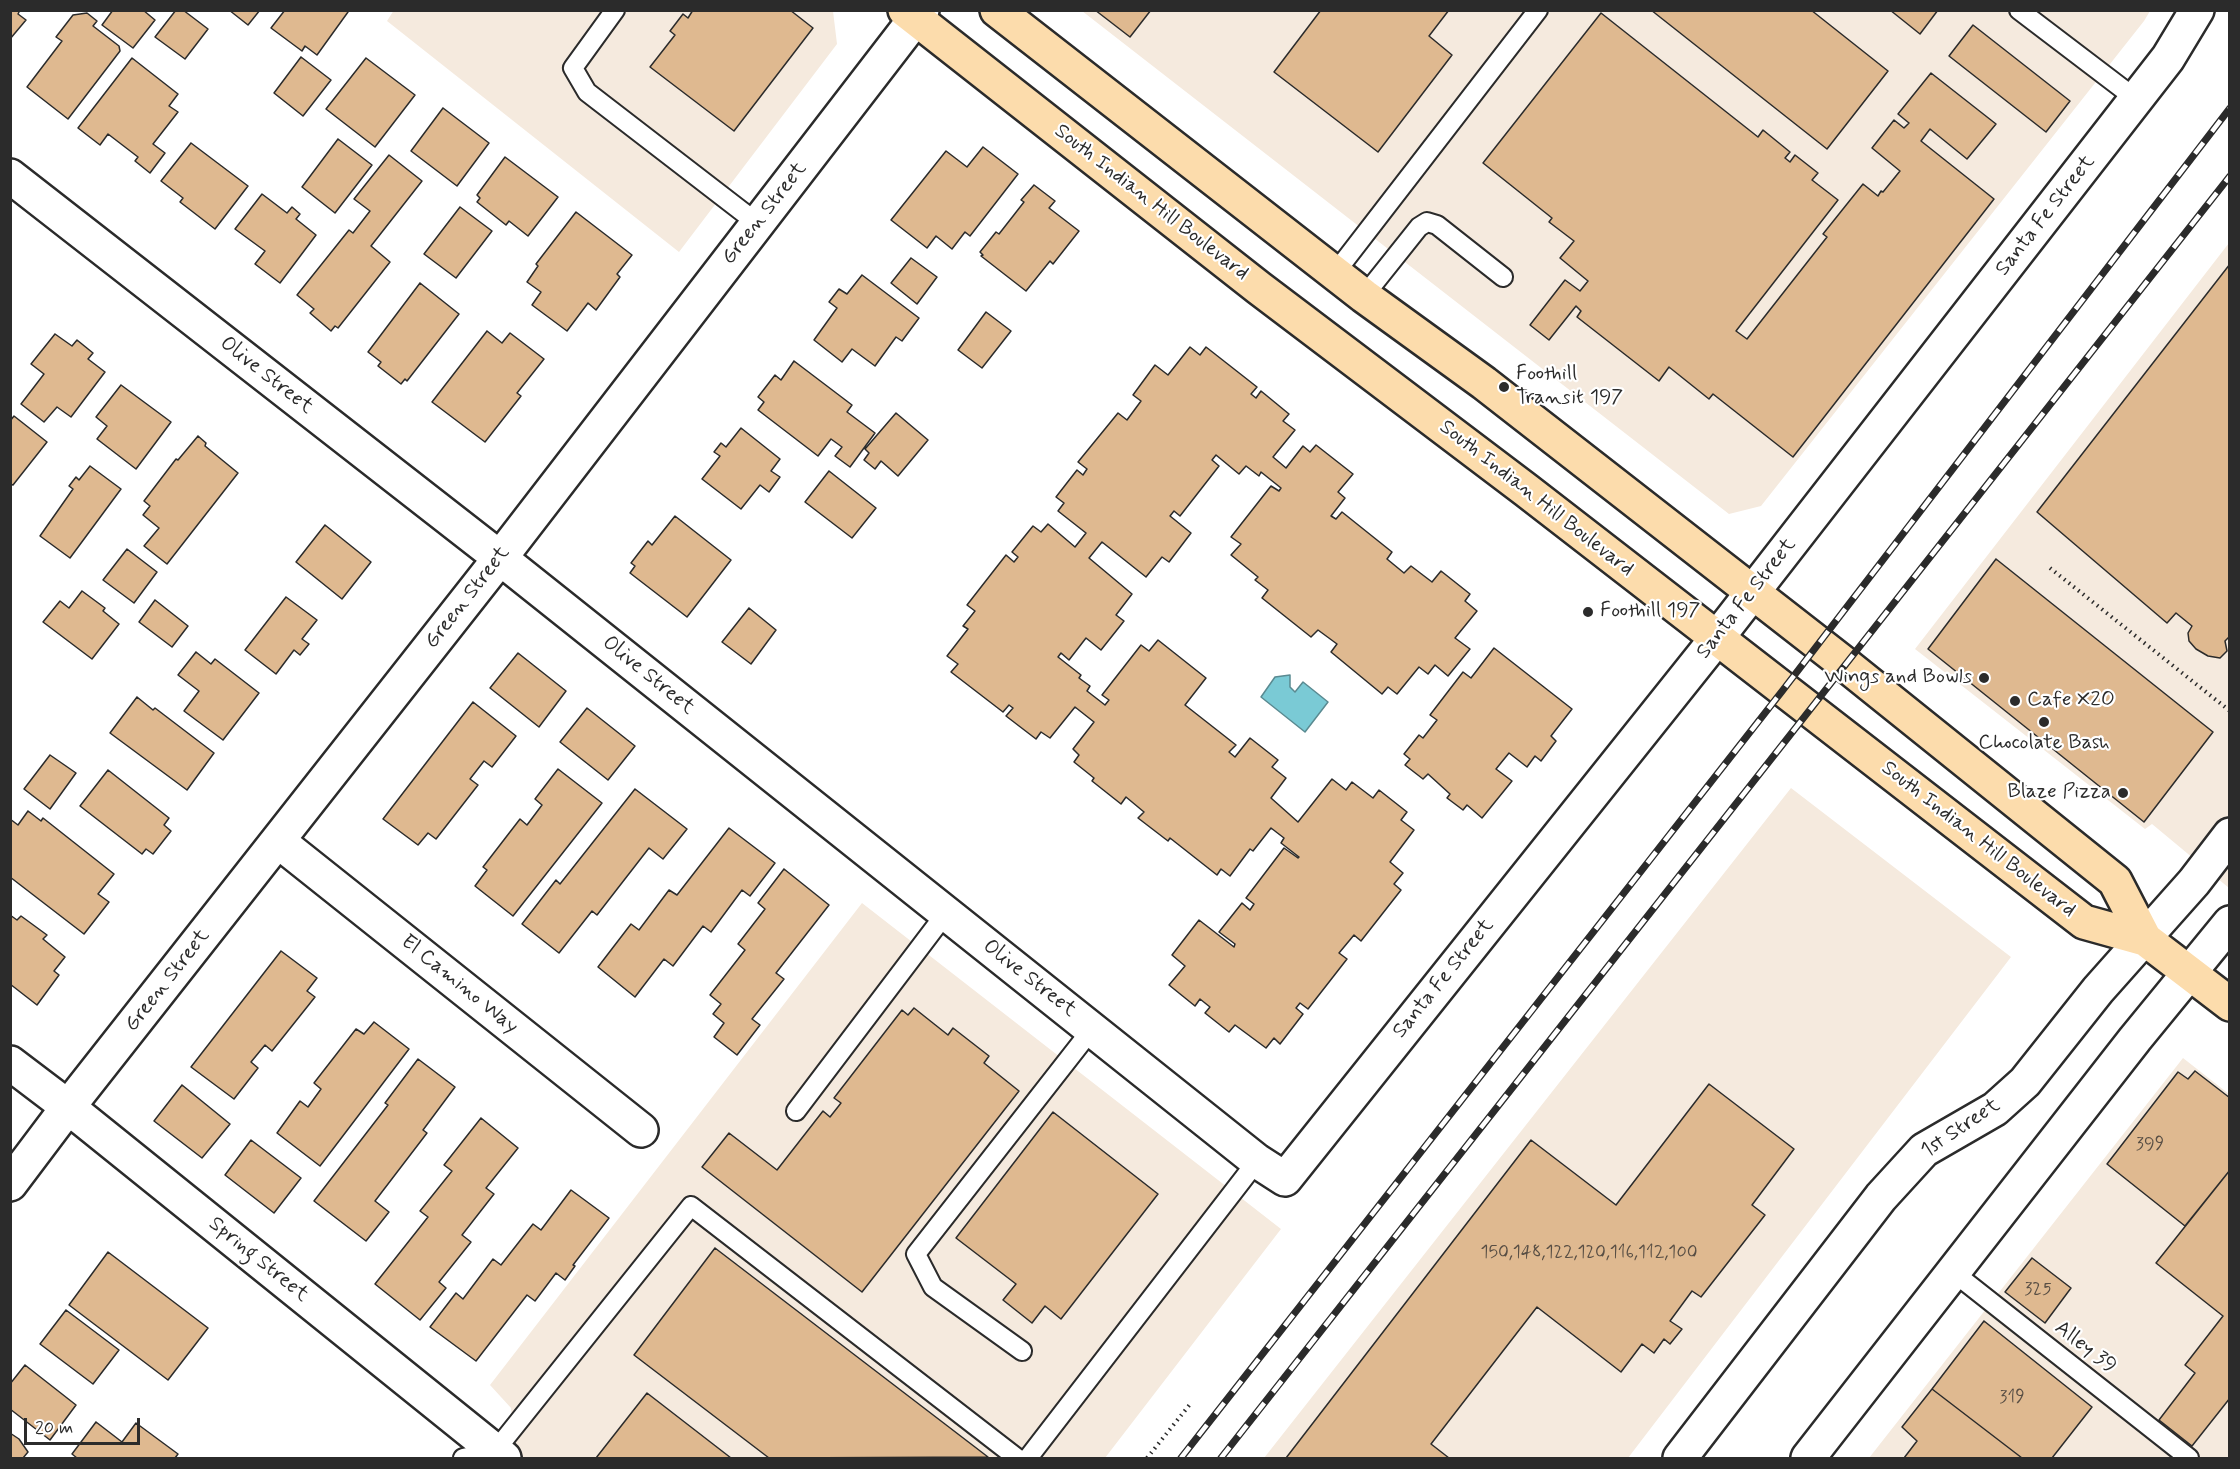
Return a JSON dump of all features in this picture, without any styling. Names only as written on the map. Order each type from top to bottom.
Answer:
[{"type":"main road","points":[[996,10],[1364,296],[1484,383],[1846,665],[2115,882],[2145,939],[2229,1004]]},
{"type":"main road","name":"South Indian Hill Boulevard","points":[[915,13],[1259,288],[1526,490],[2084,922],[2145,939]]},
{"type":"street","name":"Santa Fe Street","points":[[1285,1179],[1717,638],[2168,58],[2198,10]]},
{"type":"street","name":"Green Street","points":[[13,1175],[500,558],[758,223],[915,13]]},
{"type":"street","name":"Olive Street","points":[[10,176],[500,558],[1257,1161],[1285,1179]]},
{"type":"street","name":"1st Street","points":[[1680,1458],[1881,1197],[1924,1150],[1995,1109],[2025,1082],[2097,990],[2194,882],[2229,835]]},
{"type":"street","name":"El Camino Way","points":[[278,841],[641,1130]]},
{"type":"street","points":[[1808,1458],[2135,1038],[2229,923]]},
{"type":"street","name":"Spring Street","points":[[10,1063],[68,1107],[500,1455]]},
{"type":"lane","points":[[615,10],[573,68],[587,92],[758,223]]},
{"type":"lane","points":[[1335,273],[1538,10]]},
{"type":"lane","points":[[2019,10],[2136,99]]},
{"type":"lane","points":[[1364,296],[1419,228],[1427,222],[1437,225],[1503,277]]},
{"type":"lane","points":[[796,1111],[946,913]]},
{"type":"lane","points":[[1022,1351],[933,1287],[916,1254],[1092,1029]]},
{"type":"lane","points":[[1028,1458],[1257,1161]]},
{"type":"lane","points":[[463,1458],[500,1455],[691,1206],[1017,1458]]},
{"type":"lane","name":"Alley 39","points":[[1953,1272],[2189,1458]]},
{"type":"path","points":[[2050,568],[2229,711]]},
{"type":"path","points":[[1148,1458],[1191,1403]]},
{"type":"shaded area","points":[[394,10],[833,11],[837,44],[679,252],[387,21]]},
{"type":"shaded area","points":[[1082,11],[2150,11],[1761,506],[1729,514]]},
{"type":"shaded area","points":[[2229,243],[2229,888],[2152,824],[2145,829],[1915,649]]},
{"type":"shaded area","points":[[1791,788],[2011,957],[1628,1458],[1264,1458]]},
{"type":"shaded area","points":[[862,903],[1281,1229],[1105,1458],[507,1458],[514,1441],[511,1408],[490,1385]]},
{"type":"shaded area","points":[[2183,1058],[2229,1094],[2229,1458],[1869,1458]]},
{"type":"water","points":[[1290,675],[1290,687],[1295,692],[1303,682],[1328,702],[1305,732],[1261,697],[1275,677]]},
{"type":"building","points":[[10,10],[20,10],[18,14],[26,20],[10,39]]},
{"type":"building","points":[[113,10],[143,10],[155,20],[133,48],[102,25]]},
{"type":"building","points":[[176,10],[183,10],[208,29],[185,59],[155,37]]},
{"type":"building","points":[[229,10],[260,10],[248,25]]},
{"type":"building","points":[[285,10],[346,10],[348,12],[317,55],[305,46],[302,51],[271,28]]},
{"type":"building","points":[[693,10],[790,10],[813,28],[734,131],[650,67],[675,35],[670,31],[683,14],[688,18]]},
{"type":"building","points":[[1095,10],[1151,10],[1130,37]]},
{"type":"building","points":[[1321,10],[1449,10],[1429,36],[1452,55],[1378,152],[1274,72]]},
{"type":"building","points":[[1651,10],[1811,10],[1888,71],[1827,149]]},
{"type":"building","points":[[1890,10],[1938,10],[1920,34]]},
{"type":"building","points":[[87,13],[97,21],[93,26],[119,46],[120,51],[68,119],[27,87],[62,41],[56,37],[73,15]]},
{"type":"building","points":[[1601,13],[1758,137],[1763,130],[1790,152],[1785,158],[1790,162],[1795,155],[1818,173],[1812,180],[1838,200],[1736,331],[1747,339],[1827,237],[1823,234],[1863,184],[1878,196],[1900,171],[1872,148],[1894,120],[1904,128],[1909,123],[1898,114],[1931,73],[1996,124],[1967,159],[1930,129],[1921,141],[1994,199],[1793,457],[1713,394],[1709,399],[1669,367],[1659,381],[1577,317],[1581,311],[1576,306],[1549,340],[1530,325],[1565,280],[1580,291],[1588,281],[1560,258],[1574,241],[1549,222],[1552,218],[1483,163]]},
{"type":"building","points":[[1973,25],[2070,101],[2046,132],[1949,56]]},
{"type":"building","points":[[301,57],[331,80],[303,116],[274,93]]},
{"type":"building","points":[[132,58],[178,94],[169,106],[178,112],[153,144],[165,153],[150,173],[135,161],[138,157],[108,134],[100,145],[78,128]]},
{"type":"building","points":[[366,58],[415,95],[375,147],[326,109]]},
{"type":"building","points":[[443,108],[489,143],[457,186],[411,151]]},
{"type":"building","points":[[338,139],[372,165],[335,213],[302,187]]},
{"type":"building","points":[[191,143],[248,186],[215,229],[180,202],[183,198],[161,181]]},
{"type":"building","points":[[983,147],[1018,174],[970,236],[965,232],[952,249],[936,236],[927,248],[891,220],[946,151],[967,167]]},
{"type":"building","points":[[389,155],[422,181],[371,246],[390,262],[338,328],[335,326],[331,331],[310,313],[314,309],[297,295],[349,230],[353,233],[370,211],[354,199]]},
{"type":"building","points":[[505,157],[558,197],[528,236],[509,221],[506,225],[477,202],[480,198],[477,195]]},
{"type":"building","points":[[1034,185],[1055,201],[1049,208],[1079,231],[1053,264],[1050,261],[1026,291],[981,256],[983,255],[980,252],[996,232],[999,234],[1024,202],[1021,200]]},
{"type":"building","points":[[262,194],[287,213],[292,207],[300,214],[296,219],[316,235],[280,283],[255,264],[265,251],[235,229]]},
{"type":"building","points":[[460,207],[492,231],[456,278],[424,254]]},
{"type":"building","points":[[576,212],[632,255],[617,274],[620,277],[596,310],[588,303],[567,331],[532,305],[541,292],[527,282],[538,266],[536,264]]},
{"type":"building","points":[[911,258],[937,277],[917,304],[891,283]]},
{"type":"building","points":[[2230,264],[2230,636],[2225,641],[2227,651],[2220,658],[2208,656],[2196,649],[2189,641],[2188,633],[2192,626],[2176,613],[2167,623],[2037,512]]},
{"type":"building","points":[[862,275],[919,318],[902,341],[896,337],[875,366],[852,349],[842,362],[814,340],[837,308],[829,302],[839,289],[847,294]]},
{"type":"building","points":[[420,283],[459,314],[407,381],[405,379],[401,384],[378,366],[381,362],[368,352]]},
{"type":"building","points":[[986,312],[1011,331],[982,368],[958,350]]},
{"type":"building","points":[[487,331],[502,343],[510,333],[544,359],[517,393],[521,396],[485,442],[432,402]]},
{"type":"building","points":[[55,334],[72,346],[77,340],[93,353],[88,359],[105,372],[71,417],[57,407],[44,422],[21,404],[44,374],[31,364]]},
{"type":"building","points":[[1190,347],[1200,355],[1206,347],[1257,387],[1251,394],[1256,398],[1261,391],[1289,414],[1283,421],[1295,430],[1273,457],[1286,468],[1303,446],[1310,452],[1316,445],[1353,474],[1338,492],[1345,498],[1331,516],[1336,519],[1342,512],[1392,552],[1387,559],[1404,573],[1411,566],[1432,582],[1441,571],[1470,594],[1465,601],[1477,611],[1455,638],[1470,649],[1448,676],[1435,665],[1428,674],[1419,667],[1397,694],[1388,687],[1382,694],[1331,652],[1337,644],[1318,630],[1311,637],[1262,598],[1268,590],[1255,580],[1258,577],[1231,555],[1241,544],[1231,537],[1271,486],[1279,491],[1281,488],[1261,472],[1259,476],[1246,466],[1239,474],[1216,455],[1212,460],[1219,466],[1180,516],[1174,511],[1170,516],[1191,533],[1169,562],[1162,557],[1146,577],[1102,542],[1089,558],[1132,594],[1116,615],[1124,621],[1101,650],[1086,638],[1069,660],[1061,653],[1058,657],[1081,675],[1079,678],[1090,686],[1087,691],[1105,705],[1109,700],[1102,695],[1141,645],[1149,651],[1158,640],[1206,678],[1185,705],[1236,745],[1229,752],[1235,757],[1250,738],[1278,760],[1272,767],[1286,778],[1271,798],[1298,822],[1332,779],[1346,790],[1352,782],[1373,798],[1379,790],[1407,812],[1401,820],[1414,830],[1390,862],[1403,873],[1394,884],[1401,890],[1361,941],[1354,935],[1339,953],[1347,959],[1308,1009],[1300,1003],[1296,1008],[1303,1014],[1280,1044],[1274,1038],[1266,1048],[1235,1025],[1229,1032],[1205,1013],[1210,1007],[1200,999],[1195,1006],[1169,985],[1185,966],[1172,955],[1199,920],[1234,947],[1235,944],[1219,932],[1242,903],[1250,910],[1254,904],[1246,898],[1284,848],[1299,857],[1281,843],[1284,838],[1271,828],[1253,851],[1250,849],[1230,876],[1221,869],[1217,875],[1170,838],[1168,841],[1138,818],[1144,812],[1126,797],[1121,804],[1092,781],[1094,778],[1074,762],[1079,755],[1073,749],[1094,722],[1075,707],[1050,738],[1041,732],[1036,739],[1006,716],[1013,708],[1009,705],[1003,712],[951,672],[958,664],[947,656],[968,629],[963,626],[975,611],[967,605],[1006,555],[1014,562],[1018,557],[1012,552],[1033,526],[1041,532],[1048,524],[1075,547],[1086,533],[1058,511],[1064,503],[1056,497],[1077,470],[1083,475],[1087,469],[1078,462],[1118,413],[1127,420],[1141,401],[1133,395],[1155,365],[1168,375]]},
{"type":"building","points":[[794,361],[852,405],[847,412],[875,433],[850,467],[835,456],[842,447],[831,439],[818,456],[758,410],[764,402],[758,397],[775,375],[781,380]]},
{"type":"building","points":[[121,385],[171,422],[136,469],[97,439],[107,426],[96,417]]},
{"type":"building","points":[[896,413],[928,440],[898,476],[881,461],[875,469],[864,460],[869,453],[865,449]]},
{"type":"building","points":[[14,416],[47,442],[13,485],[10,484],[10,421]]},
{"type":"building","points":[[741,428],[780,459],[771,471],[780,477],[769,492],[760,485],[741,509],[702,479],[720,456],[714,452],[721,443],[726,447]]},
{"type":"building","points":[[198,436],[206,443],[205,446],[238,473],[167,564],[144,546],[159,528],[143,515],[150,506],[144,501],[176,459],[178,460]]},
{"type":"building","points":[[90,466],[121,489],[70,558],[40,536],[73,489],[69,486],[76,477],[79,480]]},
{"type":"building","points":[[829,471],[876,508],[852,538],[805,502]]},
{"type":"building","points":[[675,516],[731,560],[687,617],[630,573],[635,566],[631,563],[648,541],[652,545]]},
{"type":"building","points":[[325,525],[371,562],[342,599],[296,562]]},
{"type":"building","points":[[127,549],[157,572],[134,603],[103,580]]},
{"type":"building","points":[[1996,559],[2213,732],[2144,822],[1928,649]]},
{"type":"building","points":[[82,591],[105,608],[103,611],[119,624],[92,659],[43,622],[60,601],[69,608]]},
{"type":"building","points":[[286,597],[317,620],[302,639],[309,644],[300,655],[294,650],[276,674],[245,650]]},
{"type":"building","points":[[155,600],[188,626],[172,647],[139,622]]},
{"type":"building","points":[[749,608],[776,630],[751,664],[722,642]]},
{"type":"building","points":[[1494,648],[1572,709],[1551,736],[1556,741],[1541,761],[1535,756],[1527,767],[1509,753],[1496,769],[1512,781],[1482,818],[1467,805],[1463,810],[1447,798],[1450,794],[1428,774],[1423,779],[1405,765],[1410,759],[1404,754],[1419,735],[1423,738],[1437,720],[1430,715],[1463,672],[1471,678]]},
{"type":"building","points":[[196,652],[211,664],[215,659],[259,693],[223,740],[184,711],[199,691],[178,675]]},
{"type":"building","points":[[518,653],[566,691],[539,727],[490,688]]},
{"type":"building","points":[[137,697],[214,753],[187,790],[110,733]]},
{"type":"building","points":[[473,702],[516,736],[492,767],[484,761],[470,779],[478,785],[436,839],[428,833],[418,845],[383,819]]},
{"type":"building","points":[[587,708],[635,746],[608,780],[560,742]]},
{"type":"building","points":[[50,755],[76,773],[50,809],[24,789]]},
{"type":"building","points":[[558,769],[602,803],[513,916],[475,886],[487,870],[483,867],[520,819],[527,825],[542,805],[535,799]]},
{"type":"building","points":[[108,770],[169,818],[164,825],[171,831],[153,854],[146,849],[142,854],[80,806]]},
{"type":"building","points":[[635,789],[687,829],[663,859],[649,848],[597,915],[592,911],[559,953],[522,924],[556,880],[560,884]]},
{"type":"building","points":[[28,811],[41,821],[43,818],[114,874],[98,894],[109,902],[84,934],[10,877],[10,819],[18,825]]},
{"type":"building","points":[[729,828],[775,863],[750,896],[742,890],[711,932],[703,926],[673,966],[664,959],[635,997],[598,967],[631,924],[639,930],[669,890],[677,895]]},
{"type":"building","points":[[784,869],[829,905],[776,973],[784,979],[752,1019],[760,1025],[737,1055],[714,1037],[724,1023],[713,1014],[721,1004],[710,995],[745,950],[738,944],[765,909],[758,903]]},
{"type":"building","points":[[10,915],[17,920],[21,916],[47,935],[43,939],[65,957],[54,971],[59,975],[37,1005],[10,984]]},
{"type":"building","points":[[281,951],[317,978],[307,991],[315,997],[272,1051],[265,1045],[251,1062],[258,1068],[234,1099],[191,1067]]},
{"type":"building","points":[[914,1008],[948,1035],[953,1028],[989,1056],[984,1063],[1019,1091],[862,1292],[702,1167],[729,1133],[777,1170],[823,1111],[830,1117],[841,1103],[834,1098],[902,1010],[908,1015]]},
{"type":"building","points":[[374,1022],[409,1049],[320,1166],[277,1133],[300,1101],[308,1107],[321,1089],[314,1083],[356,1029],[364,1034]]},
{"type":"building","points":[[418,1059],[455,1087],[423,1130],[427,1133],[375,1201],[389,1212],[366,1241],[314,1201],[388,1105],[385,1103]]},
{"type":"building","points":[[2195,1071],[2230,1098],[2230,1170],[2185,1226],[2107,1164],[2178,1072],[2188,1079]]},
{"type":"building","points":[[1709,1084],[1794,1149],[1752,1205],[1765,1215],[1701,1297],[1692,1291],[1670,1321],[1682,1329],[1670,1344],[1664,1339],[1654,1353],[1642,1344],[1621,1372],[1537,1307],[1431,1444],[1449,1458],[1286,1458],[1531,1140],[1616,1205]]},
{"type":"building","points":[[182,1085],[230,1124],[202,1158],[154,1121]]},
{"type":"building","points":[[1053,1112],[1158,1194],[1061,1319],[1045,1306],[1032,1323],[1003,1300],[1016,1284],[956,1238]]},
{"type":"building","points":[[481,1118],[518,1148],[486,1188],[494,1194],[462,1235],[471,1242],[439,1282],[446,1288],[420,1320],[375,1284],[428,1217],[420,1211],[452,1171],[444,1165]]},
{"type":"building","points":[[251,1140],[301,1178],[274,1213],[225,1175]]},
{"type":"building","points":[[2230,1170],[2230,1398],[2192,1446],[2159,1420],[2195,1373],[2185,1365],[2223,1316],[2156,1263]]},
{"type":"building","points":[[571,1190],[609,1218],[573,1265],[575,1266],[565,1280],[556,1273],[535,1301],[527,1295],[476,1361],[430,1327],[456,1293],[463,1299],[493,1259],[501,1265],[533,1224],[541,1230]]},
{"type":"building","points":[[715,1248],[988,1457],[769,1458],[634,1355]]},
{"type":"building","points":[[108,1252],[208,1328],[168,1380],[69,1305]]},
{"type":"building","points":[[2032,1258],[2071,1288],[2045,1323],[2005,1292]]},
{"type":"building","points":[[66,1310],[119,1350],[93,1384],[40,1344]]},
{"type":"building","points":[[1984,1321],[2092,1407],[2052,1458],[2022,1458],[1932,1389]]},
{"type":"building","points":[[25,1365],[76,1405],[50,1440],[10,1409],[10,1384]]},
{"type":"building","points":[[1932,1389],[2022,1458],[1904,1458],[1917,1441],[1902,1427]]},
{"type":"building","points":[[647,1393],[731,1458],[596,1458]]},
{"type":"building","points":[[96,1422],[122,1442],[136,1423],[178,1454],[175,1458],[77,1458],[72,1454]]},
{"type":"building","points":[[10,1433],[19,1439],[28,1452],[23,1458],[10,1458]]},
{"type":"railway","points":[[1181,1458],[1783,690],[2230,108]]},
{"type":"railway","points":[[1221,1458],[2230,176]]},
{"type":"place","name":"Foothill Transit 197","points":[[1504,387]]},
{"type":"place","name":"Foothill 197","points":[[1588,612]]},
{"type":"place","name":"Wings and Bowls","points":[[1984,678]]},
{"type":"place","name":"Cafe X2O","points":[[2015,701]]},
{"type":"place","name":"Chocolate Bash","points":[[2044,722]]},
{"type":"place","name":"Blaze Pizza","points":[[2123,793]]}]
